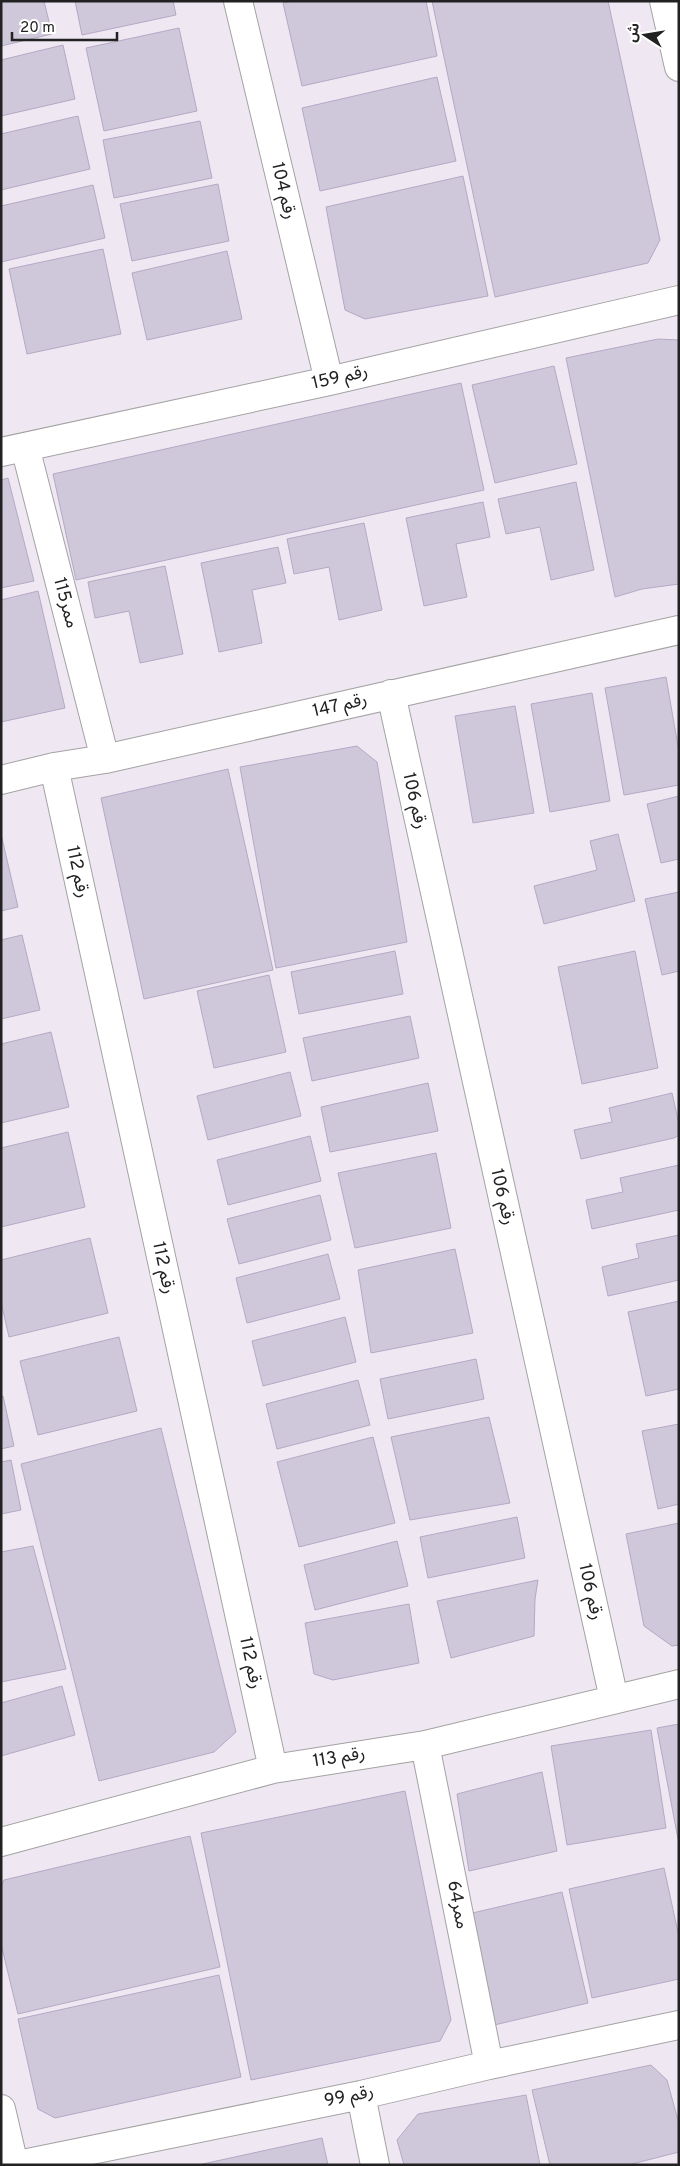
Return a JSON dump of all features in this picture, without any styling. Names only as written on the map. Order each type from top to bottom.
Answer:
[{"type":"street","name":"رقم 104","points":[[238,1],[328,381]]},
{"type":"street","points":[[664,1],[679,67]]},
{"type":"street","name":"رقم 159","points":[[13,450],[328,381],[679,300]]},
{"type":"street","name":"ممر115","points":[[13,450],[105,759]]},
{"type":"street","name":"رقم 147","points":[[1,780],[54,767],[105,759],[679,630]]},
{"type":"street","name":"رقم 106","points":[[390,694],[614,1699]]},
{"type":"street","name":"رقم 112","points":[[54,767],[273,1769]]},
{"type":"street","name":"رقم 113","points":[[1,1842],[273,1769],[424,1744],[679,1684]]},
{"type":"street","name":"ممر64","points":[[424,1744],[489,2065]]},
{"type":"street","name":"رقم 99","points":[[18,2165],[361,2095],[489,2065],[679,2025]]},
{"type":"street","points":[[361,2095],[375,2165]]},
{"type":"street","points":[[1,2109],[14,2165]]},
{"type":"building","points":[[1,1],[44,1],[52,34],[1,46]]},
{"type":"building","points":[[75,1],[173,1],[176,15],[82,35]]},
{"type":"building","points":[[291,1],[426,1],[437,56],[302,86],[283,3]]},
{"type":"building","points":[[432,1],[608,1],[660,240],[648,263],[495,297]]},
{"type":"building","points":[[179,28],[197,111],[104,131],[86,48]]},
{"type":"building","points":[[63,45],[75,99],[1,116],[1,60]]},
{"type":"building","points":[[437,77],[456,161],[320,191],[302,108]]},
{"type":"building","points":[[78,116],[90,169],[1,190],[1,134]]},
{"type":"building","points":[[200,121],[212,178],[114,198],[103,140]]},
{"type":"building","points":[[463,176],[488,296],[365,319],[345,310],[326,207]]},
{"type":"building","points":[[218,184],[229,241],[132,261],[120,204]]},
{"type":"building","points":[[93,185],[105,238],[1,262],[1,206]]},
{"type":"building","points":[[103,249],[121,334],[27,354],[9,269]]},
{"type":"building","points":[[227,251],[242,319],[147,340],[132,273]]},
{"type":"building","points":[[658,339],[679,340],[679,584],[642,589],[615,597],[566,358]]},
{"type":"building","points":[[554,366],[577,464],[495,483],[472,385]]},
{"type":"building","points":[[461,383],[484,490],[76,580],[53,474]]},
{"type":"building","points":[[8,478],[34,581],[1,588],[1,480]]},
{"type":"building","points":[[576,482],[594,570],[551,580],[540,527],[506,534],[498,499]]},
{"type":"building","points":[[483,502],[490,537],[456,544],[467,597],[424,606],[406,518]]},
{"type":"building","points":[[364,523],[382,610],[339,620],[329,567],[294,574],[287,539]]},
{"type":"building","points":[[278,547],[286,583],[252,590],[262,643],[219,652],[201,563]]},
{"type":"building","points":[[165,566],[183,654],[140,663],[129,611],[95,618],[88,582]]},
{"type":"building","points":[[38,591],[65,708],[1,722],[1,600]]},
{"type":"building","points":[[666,677],[679,752],[679,785],[624,795],[605,688]]},
{"type":"building","points":[[592,693],[610,801],[550,812],[531,704]]},
{"type":"building","points":[[515,706],[534,813],[473,823],[455,716]]},
{"type":"building","points":[[357,746],[377,762],[407,942],[276,968],[240,767]]},
{"type":"building","points":[[228,769],[273,970],[144,999],[101,798]]},
{"type":"building","points":[[679,796],[679,859],[661,863],[647,804]]},
{"type":"building","points":[[1,834],[18,907],[1,911]]},
{"type":"building","points":[[618,834],[635,901],[544,924],[534,886],[597,870],[590,841]]},
{"type":"building","points":[[679,892],[679,971],[662,975],[645,899]]},
{"type":"building","points":[[22,935],[40,1010],[1,1019],[1,940]]},
{"type":"building","points":[[395,951],[403,994],[299,1014],[291,972]]},
{"type":"building","points":[[635,951],[658,1068],[582,1084],[558,967]]},
{"type":"building","points":[[269,975],[286,1052],[214,1068],[197,991]]},
{"type":"building","points":[[410,1016],[419,1058],[312,1081],[303,1038]]},
{"type":"building","points":[[51,1032],[69,1107],[1,1123],[1,1044]]},
{"type":"building","points":[[290,1072],[301,1116],[208,1140],[197,1096]]},
{"type":"building","points":[[428,1083],[438,1131],[330,1152],[321,1107]]},
{"type":"building","points":[[672,1093],[679,1124],[679,1135],[674,1138],[581,1159],[574,1130],[612,1122],[609,1108]]},
{"type":"building","points":[[68,1132],[85,1207],[1,1227],[1,1148]]},
{"type":"building","points":[[310,1136],[321,1181],[228,1205],[217,1160]]},
{"type":"building","points":[[436,1153],[451,1228],[355,1248],[338,1173]]},
{"type":"building","points":[[679,1165],[679,1210],[592,1229],[586,1200],[623,1192],[620,1178]]},
{"type":"building","points":[[320,1195],[331,1240],[239,1264],[227,1219]]},
{"type":"building","points":[[679,1235],[679,1280],[608,1296],[602,1267],[639,1258],[636,1244]]},
{"type":"building","points":[[90,1238],[108,1313],[9,1337],[1,1302],[1,1260]]},
{"type":"building","points":[[455,1249],[473,1333],[371,1353],[358,1270]]},
{"type":"building","points":[[328,1254],[340,1299],[247,1323],[236,1278]]},
{"type":"building","points":[[679,1301],[679,1389],[646,1396],[628,1312]]},
{"type":"building","points":[[345,1317],[356,1362],[263,1386],[252,1341]]},
{"type":"building","points":[[119,1337],[137,1411],[38,1435],[20,1361]]},
{"type":"building","points":[[476,1359],[484,1399],[388,1419],[380,1379]]},
{"type":"building","points":[[358,1380],[370,1425],[277,1449],[266,1404]]},
{"type":"building","points":[[3,1396],[14,1446],[1,1449],[1,1397]]},
{"type":"building","points":[[489,1417],[510,1503],[410,1520],[391,1437]]},
{"type":"building","points":[[679,1424],[679,1504],[658,1509],[642,1431]]},
{"type":"building","points":[[161,1428],[236,1732],[214,1752],[99,1781],[21,1464]]},
{"type":"building","points":[[373,1437],[395,1523],[299,1547],[277,1462]]},
{"type":"building","points":[[11,1460],[21,1510],[1,1514],[1,1462]]},
{"type":"building","points":[[517,1517],[525,1558],[428,1578],[420,1537]]},
{"type":"building","points":[[679,1523],[679,1645],[672,1646],[644,1626],[626,1534]]},
{"type":"building","points":[[397,1541],[408,1586],[315,1610],[304,1565]]},
{"type":"building","points":[[33,1546],[66,1669],[1,1682],[1,1552]]},
{"type":"building","points":[[538,1580],[535,1599],[534,1636],[451,1658],[437,1601]]},
{"type":"building","points":[[409,1604],[419,1663],[333,1680],[314,1674],[305,1623]]},
{"type":"building","points":[[62,1686],[75,1735],[1,1756],[1,1703]]},
{"type":"building","points":[[679,1724],[679,1839],[678,1839],[657,1728]]},
{"type":"building","points":[[651,1730],[666,1828],[567,1845],[551,1746]]},
{"type":"building","points":[[542,1772],[557,1851],[469,1871],[457,1794]]},
{"type":"building","points":[[405,1791],[451,2020],[440,2041],[251,2080],[201,1833]]},
{"type":"building","points":[[190,1836],[220,1967],[18,2014],[1,1944],[1,1887],[4,1880]]},
{"type":"building","points":[[664,1868],[679,1937],[679,1979],[592,1998],[569,1889]]},
{"type":"building","points":[[562,1892],[588,2003],[490,2026],[464,1915]]},
{"type":"building","points":[[219,1975],[241,2077],[55,2118],[38,2109],[18,2019]]},
{"type":"building","points":[[651,2065],[667,2080],[679,2124],[679,2152],[628,2165],[550,2165],[532,2090]]},
{"type":"building","points":[[526,2095],[540,2165],[404,2165],[397,2140],[418,2114]]},
{"type":"building","points":[[322,2138],[328,2165],[198,2165]]}]
